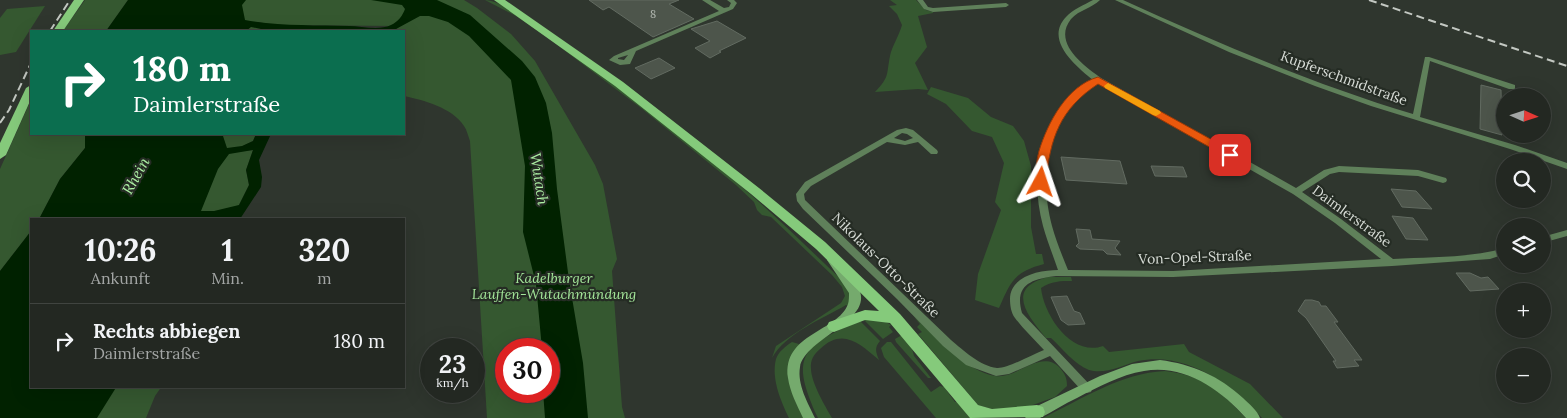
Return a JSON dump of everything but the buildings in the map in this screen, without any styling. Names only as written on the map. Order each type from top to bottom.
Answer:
[{"type":"main road","points":[[59,30],[80,0]]},
{"type":"main road","points":[[499,0],[541,27],[647,105],[758,192],[826,250],[903,327],[976,414],[992,416],[1034,415],[1130,369],[1163,365],[1184,369],[1204,376],[1236,398],[1254,418]]},
{"type":"main road","points":[[0,155],[30,90]]},
{"type":"main road","points":[[809,418],[798,394],[794,377],[794,366],[797,356],[806,345],[834,326],[851,310],[856,298],[855,292],[838,271],[826,250]]},
{"type":"main road","points":[[834,326],[865,315],[903,327]]},
{"type":"street","points":[[705,0],[724,11]]},
{"type":"street","points":[[633,51],[734,6],[730,0]]},
{"type":"street","points":[[920,0],[926,8],[933,10],[1006,5]]},
{"type":"street","name":"Daimlerstraße","points":[[1097,0],[1068,19],[1063,29],[1064,47],[1075,62],[1098,80],[1296,192],[1346,227],[1392,263]]},
{"type":"street","name":"Kupferschmidstraße","points":[[1118,0],[1286,72],[1346,95],[1567,166]]},
{"type":"street","points":[[1416,117],[1426,58],[1512,88]]},
{"type":"street","points":[[1064,273],[1046,220],[1041,182],[1044,152],[1060,113],[1078,93],[1098,80]]},
{"type":"street","name":"Nikolaus-Otto-Straße","points":[[934,152],[910,130],[906,130],[886,139],[808,184],[800,194],[801,201],[947,343],[970,362],[996,372],[1005,371],[1051,351]]},
{"type":"street","points":[[886,139],[905,143],[918,139]]},
{"type":"street","name":"Daimlerstraße","points":[[1296,192],[1328,172],[1339,169],[1418,173],[1443,180]]},
{"type":"street","points":[[1551,237],[1567,233]]},
{"type":"street","name":"Von-Opel-Straße","points":[[1087,389],[1018,315],[1015,294],[1019,286],[1032,276],[1044,273],[1173,274],[1392,263],[1470,258],[1496,254]]},
{"type":"green space","points":[[85,0],[128,0],[107,30],[64,30]]},
{"type":"green space","name":"Kadelburger Lauffen-Wutachmündung","points":[[185,0],[464,0],[511,34],[535,61],[595,165],[603,184],[617,259],[612,271],[622,407],[625,418],[487,418],[485,338],[482,338],[470,141],[465,128],[453,114],[437,106],[405,96],[405,30],[396,30],[400,26],[276,25],[257,22],[261,30],[184,30]]},
{"type":"green space","points":[[485,0],[494,2],[518,14],[544,32],[716,165],[847,285],[851,294],[849,306],[846,305],[795,334],[778,349],[772,358],[776,346],[841,303],[845,296],[842,287],[832,275],[771,217],[762,215],[757,210],[754,202],[736,185],[641,108],[548,38],[516,16]]},
{"type":"green space","points":[[890,0],[916,0],[926,10],[933,12],[918,16],[927,47],[915,63],[928,90],[875,92],[885,79],[891,52],[902,25],[897,14],[889,6],[897,5]]},
{"type":"green space","points":[[45,6],[16,52],[0,55],[0,18],[7,9]]},
{"type":"green space","points":[[931,87],[968,98],[991,117],[1013,126],[1024,141],[1031,166],[1031,227],[1036,254],[1042,254],[1044,264],[1020,274],[1011,284],[999,308],[975,300],[978,274],[1001,210],[995,202],[1004,163],[992,137],[972,131],[946,104],[927,94]]},
{"type":"green space","points":[[30,102],[30,135],[85,135],[85,148],[60,179],[40,218],[30,218],[30,232],[0,271],[0,169]]},
{"type":"green space","points":[[172,135],[256,135],[253,141],[243,146],[241,151],[253,150],[246,170],[249,185],[239,205],[218,217],[220,218],[134,218]]},
{"type":"green space","points":[[1048,277],[1071,277],[1072,281],[1060,281],[1041,288],[1043,299],[1054,322],[1071,340],[1081,346],[1092,348],[1103,346],[1109,352],[1184,344],[1189,352],[1250,384],[1283,418],[1262,418],[1237,393],[1222,382],[1207,373],[1173,361],[1156,359],[1138,361],[1101,371],[1084,368],[1051,338],[1046,338],[1027,311],[1023,295],[1027,288],[1035,282]]},
{"type":"green space","points":[[914,317],[962,360],[984,373],[1003,376],[1045,361],[1053,363],[1060,368],[1067,381],[1067,386],[1055,397],[1016,411],[1005,413],[978,405],[918,334],[922,332],[917,327],[920,324]]},
{"type":"green space","points":[[870,319],[886,322],[891,325],[889,327],[893,332],[883,339],[864,320]]},
{"type":"green space","points":[[860,321],[880,341],[876,350],[879,360],[865,348],[851,340],[836,339],[828,342],[818,351],[812,360],[813,380],[832,418],[818,418],[804,381],[803,367],[806,356],[824,338]]},
{"type":"green space","points":[[902,335],[911,345],[914,356],[931,378],[928,378],[896,342],[895,339]]},
{"type":"green space","points":[[792,342],[799,344],[794,354],[804,418],[789,418],[776,382],[775,367],[777,356],[782,349]]},
{"type":"green space","points":[[887,342],[891,342],[931,392],[940,386],[944,387],[955,402],[959,402],[971,418],[936,418],[884,357],[881,348]]},
{"type":"green space","points":[[1165,371],[1191,377],[1210,386],[1246,418],[1043,418],[1117,382],[1149,373]]},
{"type":"green space","points":[[30,387],[161,388],[155,396],[146,418],[5,418]]},
{"type":"water","name":"Wutach","points":[[128,0],[246,0],[242,5],[245,20],[284,24],[376,28],[394,24],[405,9],[402,5],[371,0],[437,0],[470,15],[522,61],[535,77],[546,103],[552,133],[557,189],[569,280],[583,363],[588,418],[545,418],[544,403],[560,403],[560,338],[541,338],[536,284],[523,232],[525,166],[511,80],[469,36],[448,22],[429,16],[420,16],[396,30],[262,30],[251,27],[247,30],[107,30]]},
{"type":"water","name":"Rhein","points":[[85,135],[224,135],[227,148],[242,146],[253,141],[256,135],[271,135],[259,160],[262,177],[261,187],[241,218],[40,218],[60,179],[85,148]],"holes":[[[253,150],[246,170],[249,185],[239,205],[214,211],[201,211],[218,169],[229,154]]]},
{"type":"water","points":[[30,232],[30,388],[116,388],[97,418],[0,418],[0,271]]},
{"type":"railway","points":[[51,30],[70,0]]},
{"type":"railway","points":[[1369,0],[1567,66]]},
{"type":"railway","points":[[0,123],[9,110],[30,65]]},
{"type":"slow traffic","points":[[1108,86],[1156,113]]},
{"type":"route","points":[[1041,182],[1044,152],[1060,113],[1078,93],[1098,80],[1230,155]]}]
